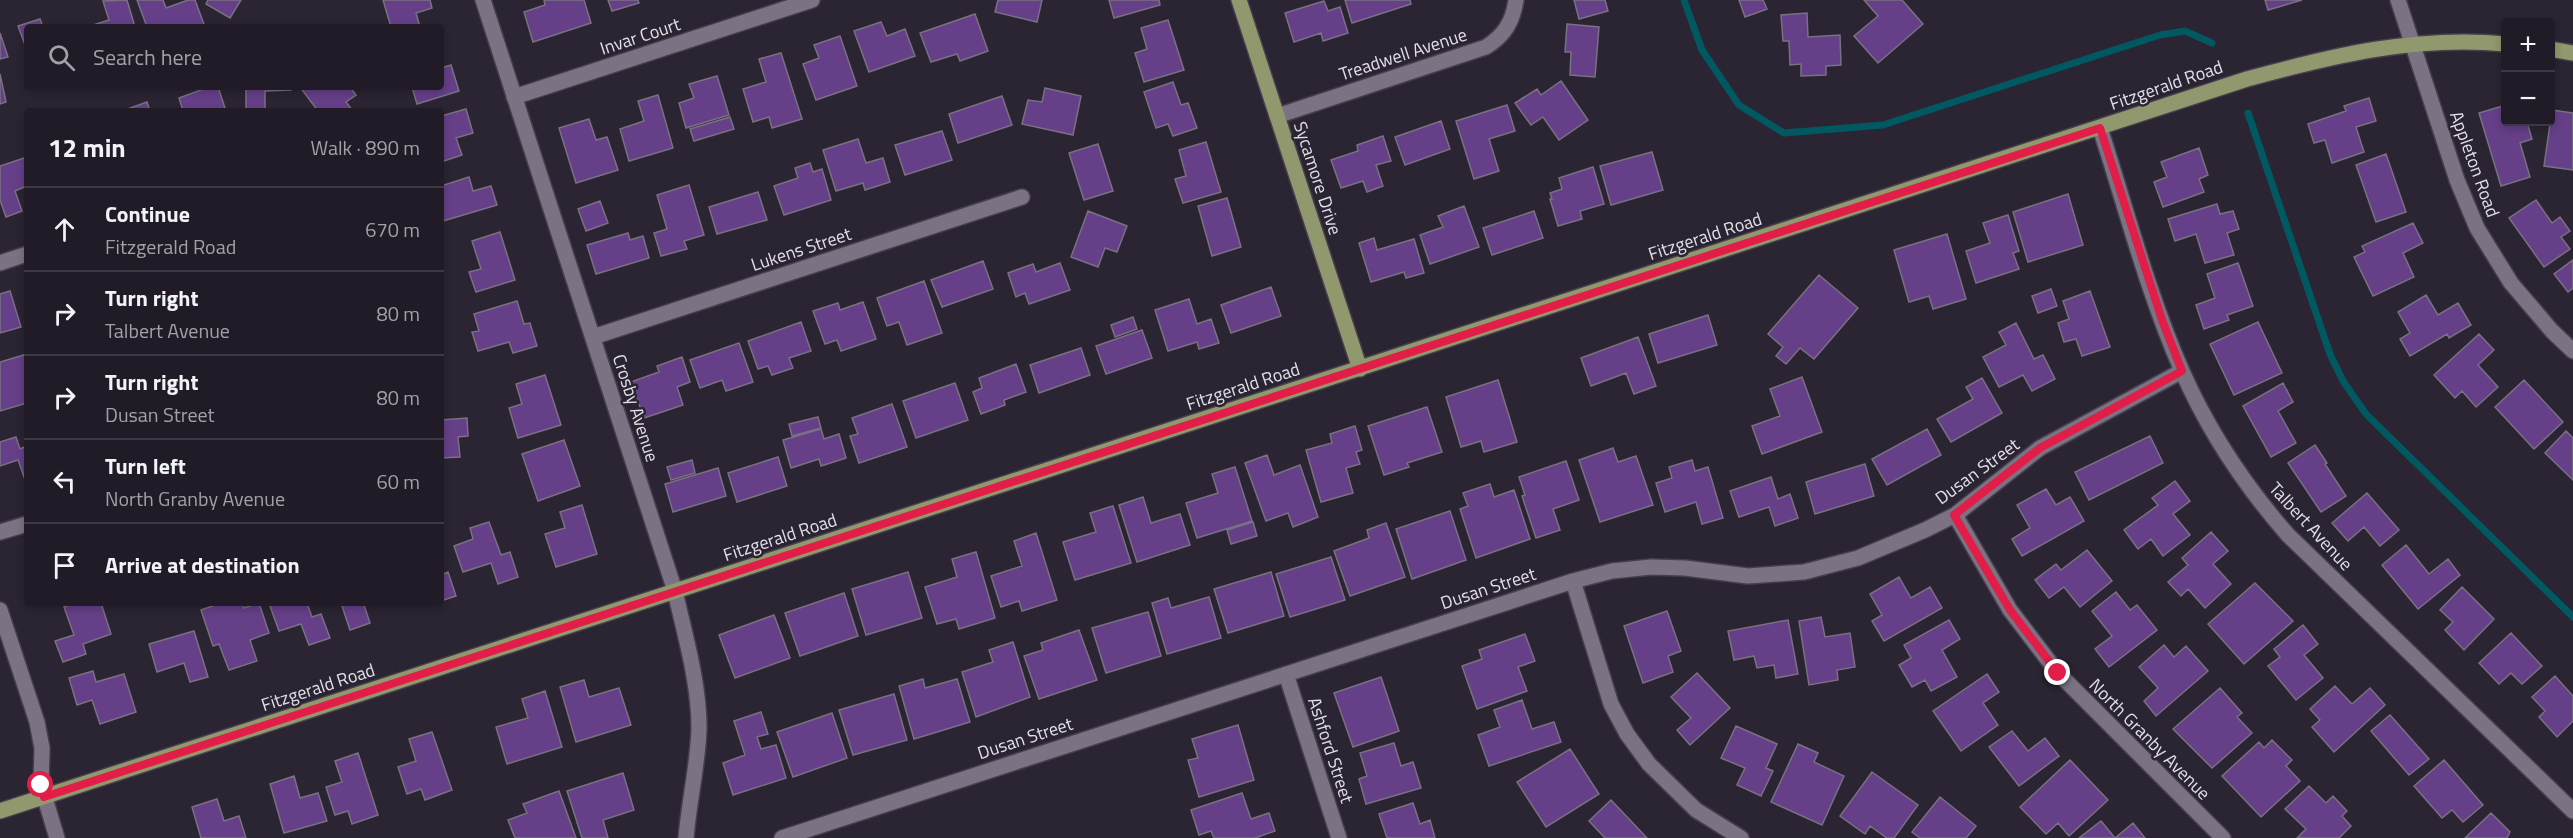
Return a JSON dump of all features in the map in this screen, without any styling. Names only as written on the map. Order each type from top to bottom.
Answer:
[{"type":"main road","name":"Sycamore Drive","points":[[1239,0],[1359,369]]},
{"type":"main road","name":"Fitzgerald Road","points":[[0,811],[2247,79],[2329,57],[2412,44],[2501,44]]},
{"type":"main road","points":[[2555,50],[2573,53]]},
{"type":"street","name":"Crosby Avenue","points":[[483,0],[675,591],[695,683],[699,725],[697,767],[686,838]]},
{"type":"street","name":"Invar Court","points":[[514,97],[812,0]]},
{"type":"street","name":"Treadwell Avenue","points":[[1277,116],[1486,47],[1496,41],[1508,27],[1514,15],[1516,0]]},
{"type":"street","name":"Appleton Road","points":[[2398,0],[2457,180],[2477,228],[2511,283],[2552,331],[2573,351]]},
{"type":"street","name":"Talbert Avenue","points":[[2100,128],[2162,320],[2182,371],[2223,447],[2259,502],[2288,535],[2573,811]]},
{"type":"street","name":"Lukens Street","points":[[592,337],[1022,197]]},
{"type":"street","points":[[0,263],[24,255]]},
{"type":"street","name":"Dusan Street","points":[[782,838],[1573,581],[1612,571],[1651,567],[1685,568],[1748,576],[1804,572],[1858,558],[1925,530],[1954,515],[2040,448],[2182,371]]},
{"type":"street","name":"North Granby Avenue","points":[[1954,515],[2010,610],[2058,673],[2223,838]]},
{"type":"street","points":[[0,532],[24,525]]},
{"type":"street","points":[[1573,581],[1611,704],[1627,734],[1649,764],[1696,810],[1741,838]]},
{"type":"street","points":[[0,610],[37,722],[42,748],[41,785],[57,838]]},
{"type":"street","name":"Ashford Street","points":[[1286,674],[1339,838]]},
{"type":"building","points":[[127,0],[134,24],[96,24],[109,20],[103,1]]},
{"type":"building","points":[[137,0],[163,0],[166,8],[188,0],[195,0],[204,24],[146,24]]},
{"type":"building","points":[[208,0],[241,0],[230,18],[206,4]]},
{"type":"building","points":[[383,0],[430,0],[432,8],[416,13],[419,24],[390,24]]},
{"type":"building","points":[[544,0],[584,0],[591,23],[533,42],[524,12],[545,5]]},
{"type":"building","points":[[608,0],[638,0],[639,3],[612,11]]},
{"type":"building","points":[[998,0],[1042,0],[1037,22],[995,12]]},
{"type":"building","points":[[1109,0],[1159,0],[1160,5],[1114,18]]},
{"type":"building","points":[[1345,0],[1410,0],[1411,4],[1352,23]]},
{"type":"building","points":[[1574,0],[1605,0],[1608,11],[1579,19]]},
{"type":"building","points":[[1739,0],[1763,0],[1767,9],[1745,17]]},
{"type":"building","points":[[1864,0],[1902,0],[1923,24],[1878,63],[1854,36],[1878,16]]},
{"type":"building","points":[[2265,0],[2302,0],[2268,10]]},
{"type":"building","points":[[1324,1],[1328,11],[1340,7],[1348,33],[1323,41],[1321,33],[1294,42],[1285,13]]},
{"type":"building","points":[[1807,13],[1808,37],[1840,35],[1841,65],[1826,66],[1826,75],[1801,76],[1801,64],[1790,65],[1789,41],[1783,41],[1781,15]]},
{"type":"building","points":[[975,14],[988,51],[960,61],[957,54],[931,62],[920,33]]},
{"type":"building","points":[[40,19],[42,24],[24,24]]},
{"type":"building","points":[[1168,20],[1184,70],[1144,82],[1135,53],[1147,49],[1141,28]]},
{"type":"building","points":[[881,22],[887,36],[905,29],[915,56],[869,72],[854,31]]},
{"type":"building","points":[[24,24],[24,42],[18,26]]},
{"type":"building","points":[[1567,24],[1599,27],[1595,77],[1570,75],[1571,52],[1565,52]]},
{"type":"building","points":[[0,33],[8,57],[0,59]]},
{"type":"building","points":[[840,36],[857,86],[816,100],[803,64],[819,58],[814,45]]},
{"type":"building","points":[[781,53],[802,119],[772,128],[769,117],[753,122],[743,89],[766,82],[759,59]]},
{"type":"building","points":[[451,65],[459,91],[417,104],[413,90],[444,90],[444,67]]},
{"type":"building","points":[[0,74],[6,102],[0,104]]},
{"type":"building","points":[[717,76],[729,115],[686,128],[679,103],[694,98],[689,84]]},
{"type":"building","points":[[1561,81],[1588,120],[1559,140],[1543,117],[1531,125],[1515,103],[1537,89],[1541,95]]},
{"type":"building","points":[[1173,82],[1181,105],[1188,103],[1197,128],[1173,136],[1168,124],[1156,128],[1144,92]]},
{"type":"building","points":[[1045,88],[1081,96],[1073,135],[1022,124],[1028,100],[1042,102]]},
{"type":"building","points":[[201,90],[219,90],[225,108],[182,108],[179,98]]},
{"type":"building","points":[[246,90],[291,90],[265,91],[265,108],[246,108]]},
{"type":"building","points":[[302,90],[352,90],[356,95],[346,102],[351,108],[316,108]]},
{"type":"building","points":[[658,95],[673,148],[629,161],[620,129],[644,121],[638,101]]},
{"type":"building","points":[[1002,96],[1012,125],[958,143],[949,114]]},
{"type":"building","points":[[2369,98],[2376,121],[2356,127],[2364,152],[2332,163],[2325,140],[2314,143],[2308,124],[2346,111],[2344,106]]},
{"type":"building","points":[[147,102],[149,108],[130,108]]},
{"type":"building","points":[[1507,105],[1515,131],[1489,139],[1499,171],[1474,179],[1456,121]]},
{"type":"building","points":[[2501,106],[2501,126],[2528,126],[2532,139],[2520,143],[2530,177],[2501,186],[2479,113]]},
{"type":"building","points":[[466,109],[473,133],[456,138],[462,155],[444,161],[444,115]]},
{"type":"building","points":[[2555,110],[2573,113],[2573,170],[2544,166],[2550,126],[2555,126]]},
{"type":"building","points":[[730,117],[734,129],[694,141],[690,129]]},
{"type":"building","points":[[589,119],[596,140],[607,137],[618,170],[576,183],[559,128]]},
{"type":"building","points":[[1441,121],[1450,149],[1405,165],[1395,137]]},
{"type":"building","points":[[942,131],[952,160],[905,175],[895,145]]},
{"type":"building","points":[[1383,136],[1391,161],[1376,165],[1383,186],[1367,192],[1363,181],[1341,188],[1331,160],[1358,151],[1357,145]]},
{"type":"building","points":[[858,139],[866,163],[883,158],[890,182],[865,190],[863,183],[836,191],[823,150]]},
{"type":"building","points":[[1206,142],[1221,192],[1183,203],[1175,179],[1186,176],[1179,150]]},
{"type":"building","points":[[1098,144],[1113,191],[1084,200],[1069,153]]},
{"type":"building","points":[[2199,148],[2208,175],[2199,179],[2204,192],[2163,207],[2154,182],[2167,177],[2161,162]]},
{"type":"building","points":[[1652,152],[1663,190],[1611,205],[1600,166]]},
{"type":"building","points":[[2386,154],[2406,212],[2376,222],[2356,165]]},
{"type":"building","points":[[24,158],[24,187],[15,191],[22,211],[6,217],[0,200],[0,166]]},
{"type":"building","points":[[810,163],[813,172],[822,169],[831,200],[784,215],[774,186],[798,178],[795,168]]},
{"type":"building","points":[[1593,167],[1604,204],[1580,211],[1582,219],[1558,226],[1550,193],[1562,189],[1559,178]]},
{"type":"building","points":[[469,177],[473,191],[491,186],[497,205],[444,221],[444,185]]},
{"type":"building","points":[[689,185],[704,235],[684,241],[687,249],[661,256],[654,233],[667,229],[657,195]]},
{"type":"building","points":[[758,192],[767,220],[717,234],[709,207]]},
{"type":"building","points":[[2068,194],[2083,245],[2028,262],[2013,212]]},
{"type":"building","points":[[1227,198],[1241,247],[1212,256],[1198,206]]},
{"type":"building","points":[[2536,200],[2552,223],[2560,217],[2570,231],[2561,237],[2570,249],[2544,267],[2509,218]]},
{"type":"building","points":[[600,201],[608,223],[586,231],[578,209]]},
{"type":"building","points":[[2217,204],[2220,214],[2233,211],[2239,229],[2227,233],[2234,255],[2205,263],[2196,234],[2175,241],[2168,219]]},
{"type":"building","points":[[1464,206],[1479,247],[1430,264],[1420,235],[1443,227],[1438,216]]},
{"type":"building","points":[[1088,211],[1127,226],[1117,252],[1105,248],[1098,267],[1071,257]]},
{"type":"building","points":[[1534,211],[1543,238],[1492,255],[1483,228]]},
{"type":"building","points":[[2008,215],[2019,251],[2013,253],[2019,269],[1976,283],[1966,251],[1990,243],[1983,223]]},
{"type":"building","points":[[2413,223],[2423,243],[2403,253],[2414,277],[2373,296],[2354,257],[2365,252],[2362,246]]},
{"type":"building","points":[[500,232],[515,280],[476,292],[469,272],[481,269],[472,241]]},
{"type":"building","points":[[628,233],[630,240],[643,236],[649,258],[596,274],[587,245]]},
{"type":"building","points":[[1947,234],[1966,299],[1933,309],[1929,296],[1909,302],[1894,250]]},
{"type":"building","points":[[1374,238],[1377,250],[1414,239],[1424,273],[1406,278],[1404,272],[1371,282],[1359,243]]},
{"type":"building","points":[[2573,260],[2573,288],[2568,292],[2554,274]]},
{"type":"building","points":[[983,261],[993,289],[942,307],[931,280]]},
{"type":"building","points":[[1060,263],[1070,290],[1029,304],[1025,293],[1016,297],[1008,273],[1033,264],[1036,272]]},
{"type":"building","points":[[2238,263],[2253,306],[2227,315],[2229,320],[2204,329],[2196,305],[2215,298],[2207,274]]},
{"type":"building","points":[[1819,275],[1858,308],[1814,359],[1800,348],[1786,364],[1776,356],[1783,347],[1768,334]]},
{"type":"building","points":[[924,281],[942,333],[907,345],[899,322],[887,326],[877,298]]},
{"type":"building","points":[[1271,287],[1281,316],[1231,333],[1221,305]]},
{"type":"building","points":[[2051,289],[2057,306],[2038,313],[2032,296]]},
{"type":"building","points":[[10,291],[21,327],[0,333],[0,294]]},
{"type":"building","points":[[2090,291],[2110,347],[2082,356],[2076,339],[2064,342],[2058,323],[2069,319],[2063,301]]},
{"type":"building","points":[[2426,295],[2438,315],[2458,303],[2471,325],[2449,338],[2447,334],[2410,356],[2400,339],[2410,333],[2398,312]]},
{"type":"building","points":[[1189,299],[1197,324],[1211,319],[1219,343],[1199,349],[1197,342],[1168,351],[1155,310]]},
{"type":"building","points":[[517,301],[524,324],[530,323],[537,346],[513,353],[509,342],[478,351],[472,332],[479,331],[474,314]]},
{"type":"building","points":[[863,302],[876,339],[841,351],[837,340],[825,344],[813,311],[838,303],[840,310]]},
{"type":"building","points":[[1708,315],[1717,345],[1658,363],[1649,334]]},
{"type":"building","points":[[1133,317],[1137,329],[1115,337],[1111,325]]},
{"type":"building","points":[[801,322],[811,351],[789,358],[793,368],[772,375],[768,366],[758,369],[748,341]]},
{"type":"building","points":[[2258,322],[2282,373],[2234,395],[2210,344]]},
{"type":"building","points":[[2016,323],[2034,359],[2043,355],[2055,379],[2032,391],[2023,375],[1999,387],[1983,357],[2006,345],[1999,332]]},
{"type":"building","points":[[1142,330],[1152,358],[1106,374],[1096,346]]},
{"type":"building","points":[[2479,334],[2494,350],[2478,365],[2498,387],[2476,407],[2462,391],[2455,398],[2434,375]]},
{"type":"building","points":[[1638,337],[1656,386],[1634,394],[1626,373],[1591,386],[1581,358]]},
{"type":"building","points":[[739,343],[753,382],[726,391],[722,380],[700,388],[690,360]]},
{"type":"building","points":[[1081,348],[1090,375],[1039,393],[1030,365]]},
{"type":"building","points":[[24,355],[24,404],[0,411],[0,362]]},
{"type":"building","points":[[682,357],[690,382],[677,387],[683,405],[644,418],[631,382],[659,372],[657,366]]},
{"type":"building","points":[[1016,364],[1026,392],[1004,400],[1005,405],[981,414],[973,392],[982,388],[979,378]]},
{"type":"building","points":[[545,375],[561,425],[518,438],[509,408],[522,404],[516,384]]},
{"type":"building","points":[[1802,377],[1822,432],[1762,454],[1752,426],[1780,416],[1770,389]]},
{"type":"building","points":[[1982,378],[2002,413],[1951,442],[1937,419],[1973,399],[1966,387]]},
{"type":"building","points":[[1498,380],[1517,442],[1484,452],[1481,441],[1461,447],[1446,397]]},
{"type":"building","points":[[2524,380],[2563,422],[2534,449],[2495,407]]},
{"type":"building","points":[[955,383],[968,420],[916,438],[903,401]]},
{"type":"building","points":[[2283,383],[2293,402],[2278,411],[2296,443],[2271,457],[2243,406]]},
{"type":"building","points":[[892,404],[907,447],[859,463],[850,436],[858,434],[852,418]]},
{"type":"building","points":[[1427,407],[1442,452],[1407,463],[1409,467],[1384,475],[1368,426]]},
{"type":"building","points":[[818,417],[821,428],[792,436],[789,424]]},
{"type":"building","points":[[467,418],[468,436],[458,437],[460,457],[444,458],[444,420]]},
{"type":"building","points":[[1355,426],[1362,450],[1356,452],[1360,464],[1346,468],[1353,493],[1321,502],[1306,450],[1332,443],[1330,434]]},
{"type":"building","points":[[821,429],[824,439],[839,434],[846,458],[821,466],[819,459],[791,468],[783,440]]},
{"type":"building","points":[[1927,429],[1941,455],[1887,485],[1872,459]]},
{"type":"building","points":[[2566,431],[2573,438],[2573,480],[2545,453]]},
{"type":"building","points":[[2150,436],[2163,463],[2089,500],[2075,472]]},
{"type":"building","points":[[16,437],[20,449],[24,447],[24,477],[18,460],[0,466],[0,442]]},
{"type":"building","points":[[564,440],[580,486],[538,501],[522,454]]},
{"type":"building","points":[[2315,445],[2346,496],[2321,512],[2288,463]]},
{"type":"building","points":[[1613,448],[1618,462],[1636,456],[1653,505],[1600,522],[1579,460]]},
{"type":"building","points":[[1267,455],[1274,475],[1300,465],[1318,517],[1293,527],[1288,513],[1266,521],[1245,463]]},
{"type":"building","points":[[778,457],[787,486],[737,502],[728,473]]},
{"type":"building","points":[[692,460],[695,473],[671,480],[667,467]]},
{"type":"building","points":[[1692,460],[1695,471],[1708,467],[1723,518],[1702,524],[1696,502],[1665,512],[1656,483],[1672,478],[1669,467]]},
{"type":"building","points":[[1566,461],[1579,500],[1553,509],[1560,530],[1536,538],[1522,496],[1525,495],[1519,477]]},
{"type":"building","points":[[1865,464],[1874,496],[1815,514],[1806,482]]},
{"type":"building","points":[[1235,467],[1252,521],[1197,538],[1186,503],[1218,493],[1212,474]]},
{"type":"building","points":[[718,468],[726,496],[673,512],[665,484]]},
{"type":"building","points":[[1771,477],[1778,499],[1790,494],[1798,518],[1775,526],[1769,507],[1739,517],[1730,491]]},
{"type":"building","points":[[2175,481],[2190,501],[2173,514],[2190,535],[2163,556],[2151,539],[2138,549],[2124,530],[2158,505],[2152,498]]},
{"type":"building","points":[[1490,484],[1494,497],[1514,490],[1530,539],[1476,558],[1460,509],[1468,506],[1463,493]]},
{"type":"building","points":[[2046,489],[2056,505],[2070,497],[2084,521],[2022,556],[2012,539],[2030,528],[2017,505]]},
{"type":"building","points":[[2367,493],[2399,530],[2380,546],[2364,527],[2348,541],[2332,523]]},
{"type":"building","points":[[1143,497],[1151,523],[1180,514],[1190,545],[1137,562],[1119,505]]},
{"type":"building","points":[[582,505],[597,554],[556,567],[545,534],[565,528],[560,512]]},
{"type":"building","points":[[1113,506],[1131,563],[1075,580],[1063,542],[1096,532],[1090,513]]},
{"type":"building","points":[[1450,511],[1466,560],[1412,579],[1396,529]]},
{"type":"building","points":[[489,522],[501,555],[510,552],[518,577],[498,584],[491,563],[463,572],[454,546],[473,539],[470,528]]},
{"type":"building","points":[[1253,522],[1257,536],[1231,544],[1227,530]]},
{"type":"building","points":[[1386,523],[1405,577],[1350,596],[1334,551],[1369,538],[1367,530]]},
{"type":"building","points":[[2211,532],[2228,551],[2213,564],[2231,584],[2205,608],[2188,589],[2181,596],[2168,582],[2188,565],[2182,558]]},
{"type":"building","points":[[1036,533],[1057,600],[1022,611],[1019,601],[1001,607],[991,576],[1022,566],[1014,541]]},
{"type":"building","points":[[2406,545],[2429,574],[2448,559],[2460,575],[2418,609],[2382,565]]},
{"type":"building","points":[[2087,550],[2112,581],[2080,607],[2064,587],[2049,598],[2035,580],[2056,564],[2061,570]]},
{"type":"building","points":[[976,552],[995,618],[959,629],[956,619],[937,624],[925,587],[957,577],[952,559]]},
{"type":"building","points":[[1331,557],[1345,600],[1290,617],[1276,574]]},
{"type":"building","points":[[448,572],[456,596],[444,600],[444,574]]},
{"type":"building","points":[[908,572],[922,618],[866,635],[852,589]]},
{"type":"building","points":[[1271,572],[1284,616],[1228,633],[1214,589]]},
{"type":"building","points":[[1899,577],[1911,598],[1930,587],[1942,608],[1884,641],[1872,621],[1882,615],[1870,594]]},
{"type":"building","points":[[2255,583],[2293,621],[2244,664],[2208,624]]},
{"type":"building","points":[[2462,587],[2494,619],[2464,650],[2445,630],[2453,622],[2440,610]]},
{"type":"building","points":[[2116,592],[2130,610],[2137,605],[2157,630],[2109,667],[2095,649],[2112,636],[2092,611]]},
{"type":"building","points":[[844,593],[858,636],[800,656],[785,613]]},
{"type":"building","points":[[1209,597],[1221,638],[1167,654],[1152,603],[1168,598],[1171,608]]},
{"type":"building","points":[[102,606],[111,634],[83,644],[86,654],[63,662],[55,641],[74,635],[64,607]]},
{"type":"building","points":[[212,606],[243,606],[244,608],[260,606],[269,633],[250,640],[257,661],[229,670],[219,644],[213,646],[201,610]]},
{"type":"building","points":[[270,606],[308,606],[312,617],[321,614],[330,638],[309,645],[301,624],[279,631]]},
{"type":"building","points":[[342,606],[364,606],[370,623],[350,630]]},
{"type":"building","points":[[1667,611],[1681,651],[1668,656],[1673,672],[1643,683],[1624,626]]},
{"type":"building","points":[[1148,612],[1161,656],[1106,673],[1092,628]]},
{"type":"building","points":[[774,615],[790,658],[735,678],[719,635]]},
{"type":"building","points":[[1821,617],[1825,637],[1850,633],[1855,667],[1837,670],[1838,680],[1809,685],[1799,621]]},
{"type":"building","points":[[1788,620],[1798,674],[1776,678],[1774,665],[1757,668],[1754,656],[1734,660],[1728,631]]},
{"type":"building","points":[[1949,620],[1960,639],[1942,650],[1957,677],[1931,691],[1925,680],[1912,687],[1899,665],[1911,658],[1904,645]]},
{"type":"building","points":[[2303,625],[2318,644],[2304,655],[2323,678],[2296,700],[2268,666],[2280,657],[2274,649]]},
{"type":"building","points":[[1079,630],[1097,680],[1039,699],[1024,656],[1043,650],[1041,643]]},
{"type":"building","points":[[194,631],[208,677],[190,682],[184,663],[157,672],[149,644]]},
{"type":"building","points":[[2511,633],[2542,666],[2522,684],[2511,673],[2499,684],[2479,663]]},
{"type":"building","points":[[1525,634],[1535,661],[1518,667],[1527,691],[1477,709],[1462,666],[1482,659],[1479,650]]},
{"type":"building","points":[[1013,642],[1030,697],[976,717],[962,672],[993,662],[989,650]]},
{"type":"building","points":[[2164,645],[2174,657],[2186,646],[2208,671],[2156,716],[2144,701],[2158,688],[2139,667]]},
{"type":"building","points":[[93,671],[96,682],[124,674],[136,712],[100,724],[92,700],[77,705],[69,678]]},
{"type":"building","points":[[1697,673],[1730,708],[1690,745],[1677,730],[1691,718],[1671,697]]},
{"type":"building","points":[[1987,674],[1999,692],[1983,703],[1998,725],[1961,751],[1933,711]]},
{"type":"building","points":[[2555,676],[2573,696],[2573,721],[2557,737],[2539,717],[2545,711],[2532,697]]},
{"type":"building","points":[[1381,677],[1399,731],[1353,747],[1334,693]]},
{"type":"building","points":[[923,679],[925,688],[957,679],[970,722],[914,739],[899,686]]},
{"type":"building","points":[[584,680],[589,697],[619,688],[631,725],[576,742],[560,687]]},
{"type":"building","points":[[2335,686],[2352,704],[2370,688],[2385,705],[2334,752],[2312,727],[2320,720],[2310,709]]},
{"type":"building","points":[[2220,688],[2242,713],[2237,717],[2252,733],[2212,768],[2173,729]]},
{"type":"building","points":[[545,691],[562,747],[507,764],[496,727],[528,718],[522,699]]},
{"type":"building","points":[[894,694],[907,740],[853,755],[839,710]]},
{"type":"building","points":[[1522,700],[1532,729],[1554,722],[1561,742],[1489,766],[1478,735],[1500,727],[1494,710]]},
{"type":"building","points":[[761,712],[768,734],[757,737],[761,749],[776,745],[786,778],[733,795],[723,763],[745,755],[734,721]]},
{"type":"building","points":[[832,713],[847,758],[793,777],[777,732]]},
{"type":"building","points":[[2390,715],[2429,759],[2409,775],[2371,731]]},
{"type":"building","points":[[1238,725],[1254,780],[1199,797],[1188,760],[1198,758],[1192,739]]},
{"type":"building","points":[[1736,726],[1777,744],[1766,768],[1773,771],[1761,796],[1737,785],[1745,768],[1721,758]]},
{"type":"building","points":[[2012,731],[2028,751],[2045,738],[2059,756],[2019,786],[1989,747]]},
{"type":"building","points":[[432,732],[452,790],[425,800],[421,789],[407,794],[398,767],[416,761],[409,739]]},
{"type":"building","points":[[2272,740],[2292,760],[2286,766],[2300,781],[2261,817],[2222,776],[2259,742],[2264,748]]},
{"type":"building","points":[[1394,743],[1401,766],[1413,762],[1421,788],[1366,804],[1359,779],[1367,776],[1360,753]]},
{"type":"building","points":[[1798,744],[1818,753],[1814,762],[1844,776],[1822,825],[1771,802]]},
{"type":"building","points":[[1570,749],[1599,794],[1546,827],[1517,782]]},
{"type":"building","points":[[358,753],[378,815],[352,824],[348,811],[335,815],[326,787],[342,782],[335,761]]},
{"type":"building","points":[[2070,760],[2108,800],[2069,836],[2058,823],[2046,834],[2020,807]]},
{"type":"building","points":[[2444,760],[2483,805],[2463,822],[2452,810],[2442,818],[2414,786]]},
{"type":"building","points":[[1872,772],[1918,805],[1894,838],[1887,838],[1870,826],[1865,834],[1840,816]]},
{"type":"building","points":[[623,773],[634,810],[603,820],[608,838],[582,838],[567,791]]},
{"type":"building","points":[[294,776],[300,798],[318,793],[327,821],[284,833],[270,784]]},
{"type":"building","points":[[2309,786],[2326,803],[2333,796],[2347,811],[2342,816],[2351,826],[2339,838],[2297,838],[2306,829],[2285,809]]},
{"type":"building","points":[[559,791],[576,838],[515,838],[508,820],[527,813],[523,804]]},
{"type":"building","points":[[1242,793],[1251,819],[1269,813],[1275,831],[1255,838],[1214,838],[1211,831],[1199,835],[1191,810]]},
{"type":"building","points":[[1940,797],[1976,826],[1966,838],[1920,838],[1912,832]]},
{"type":"building","points":[[217,799],[224,821],[239,816],[246,838],[201,838],[192,807]]},
{"type":"building","points":[[1611,800],[1647,838],[1605,838],[1589,821]]},
{"type":"building","points":[[1413,803],[1420,824],[1430,820],[1435,838],[1387,838],[1379,814]]},
{"type":"building","points":[[2491,813],[2510,832],[2507,838],[2465,838]]},
{"type":"building","points":[[2101,821],[2115,838],[2079,838]]},
{"type":"building","points":[[2133,823],[2145,838],[2115,838]]},
{"type":"waterway","points":[[1684,0],[1702,50],[1739,105],[1784,133],[1883,125],[2160,35],[2185,31],[2212,43]]},
{"type":"waterway","points":[[2248,113],[2330,354],[2343,381],[2366,414],[2573,617]]},
{"type":"route","points":[[41,785],[44,797],[2100,128],[2162,320],[2182,371],[2040,448],[1954,515],[2010,610],[2058,673]]}]
